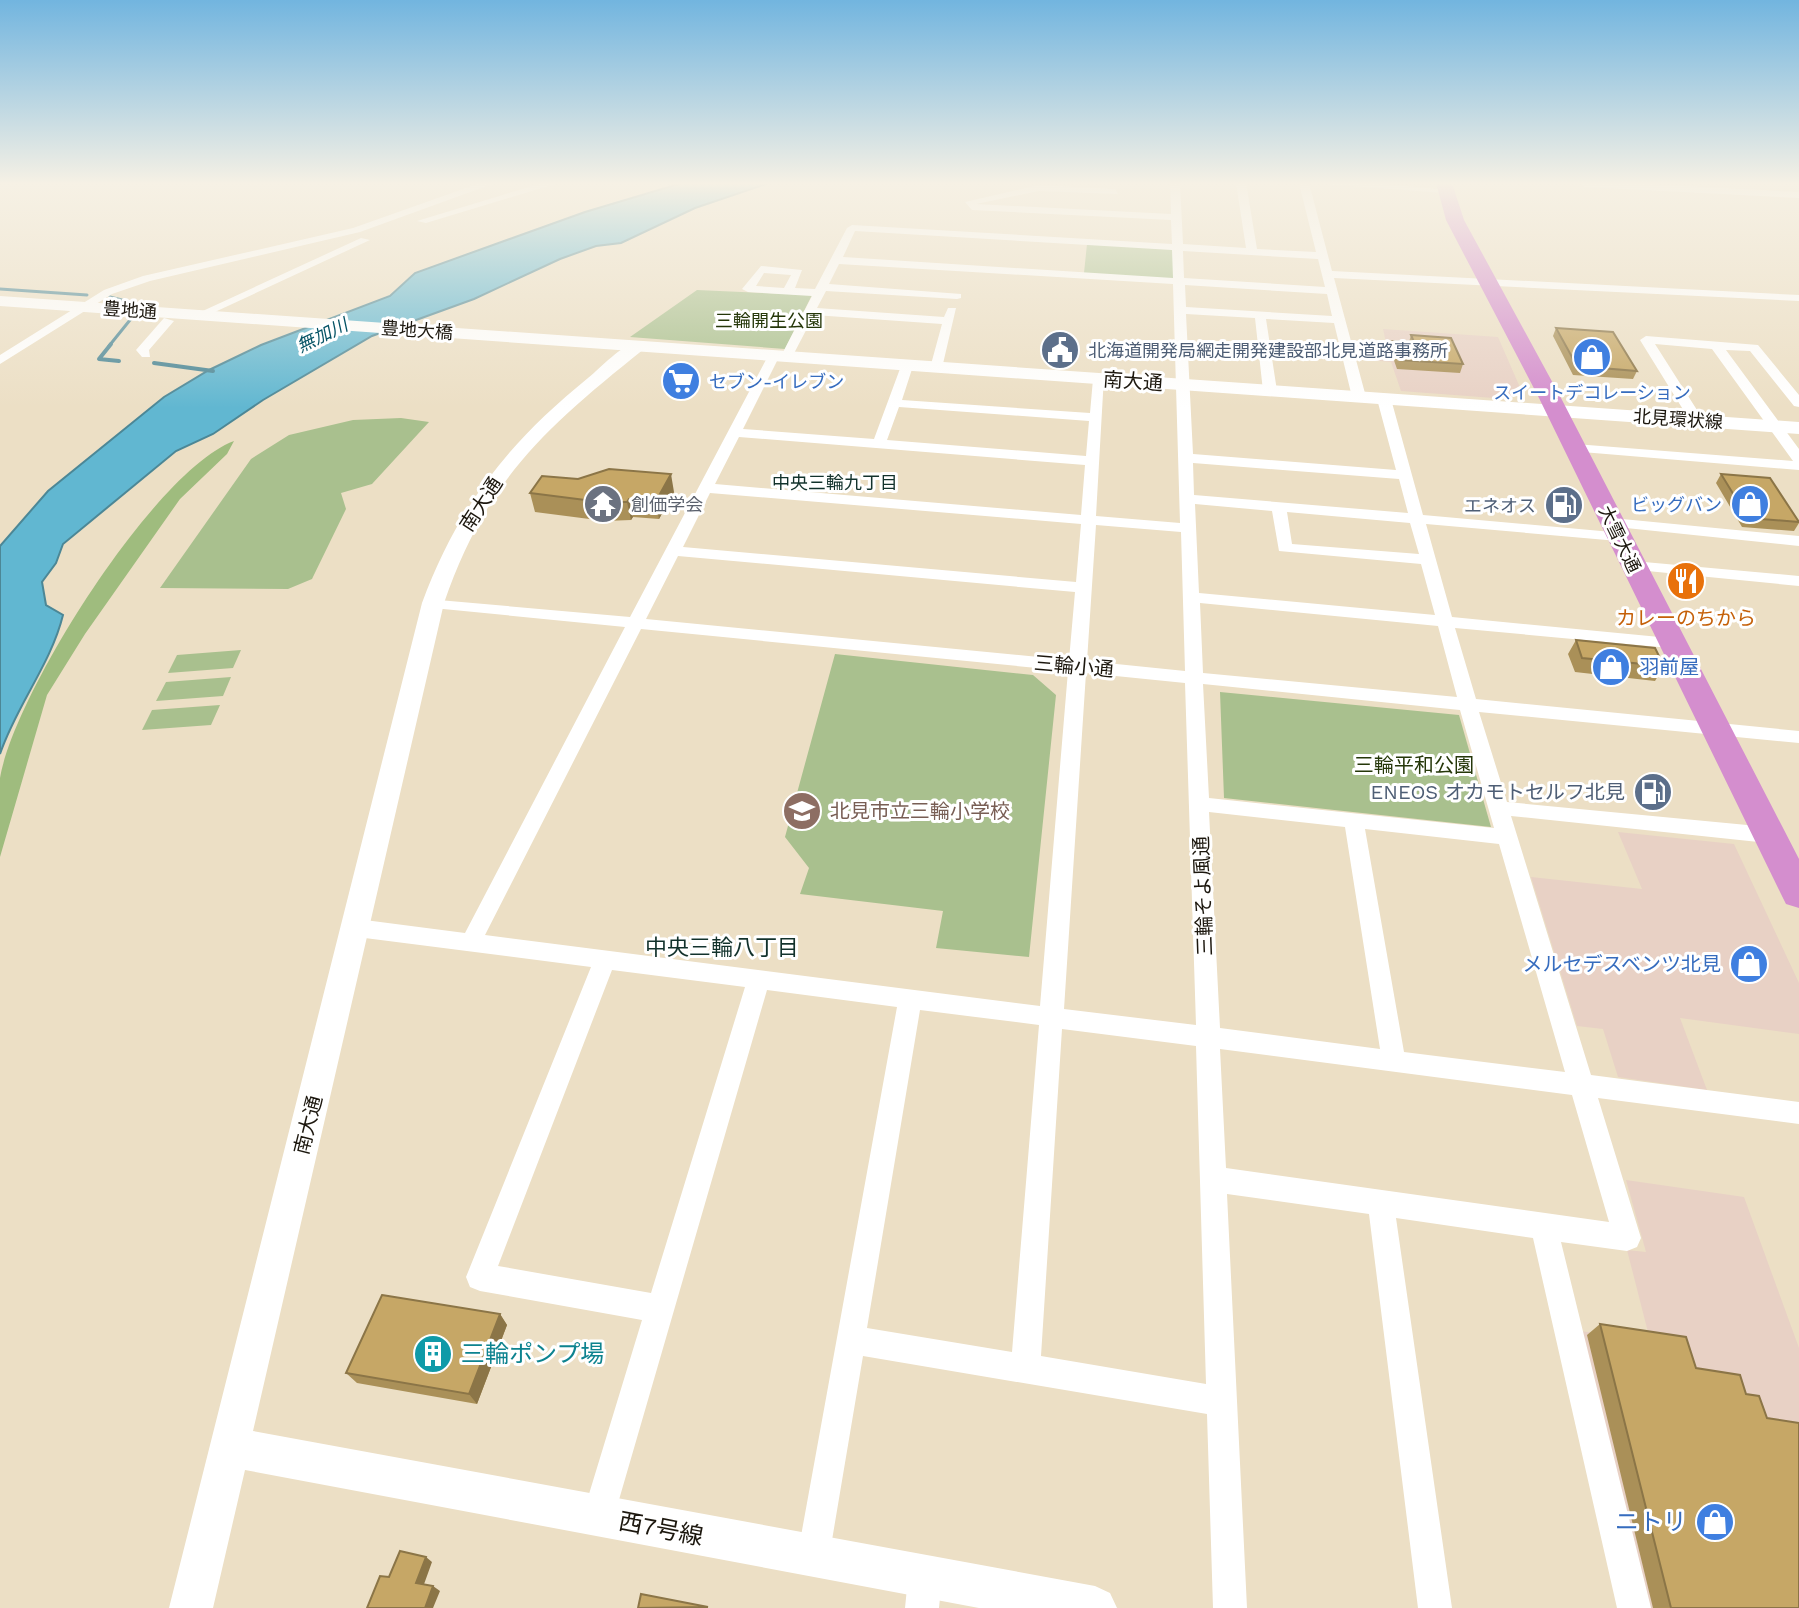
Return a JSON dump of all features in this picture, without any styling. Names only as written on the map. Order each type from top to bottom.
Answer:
[{"type":"highway","name":"大雪大通","points":[[1477,258],[1799,894]]},
{"type":"main road","name":"豊地通","points":[[0,301],[200,313]]},
{"type":"main road","name":"豊地大橋","points":[[200,313],[638,346]]},
{"type":"main road","name":"南大通","points":[[638,346],[1556,410]]},
{"type":"main road","name":"北見環状線","points":[[1556,410],[1799,428]]},
{"type":"street","points":[[0,360],[108,292],[147,278],[238,258]]},
{"type":"street","points":[[200,313],[293,266],[321,258]]},
{"type":"street","points":[[1075,258],[1178,281],[1333,291]]},
{"type":"street","points":[[471,942],[733,432],[809,311],[835,260],[965,268],[1090,258]]},
{"type":"street","name":"三輪そよ風通","points":[[1178,258],[1230,1608]]},
{"type":"street","points":[[1324,258],[1359,397]]},
{"type":"street","points":[[936,368],[965,268]]},
{"type":"street","points":[[1328,274],[1799,298]]},
{"type":"street","points":[[788,291],[957,296]]},
{"type":"street","points":[[1179,310],[1340,320]]},
{"type":"street","points":[[809,311],[948,321]]},
{"type":"street","points":[[1260,315],[1270,391]]},
{"type":"street","points":[[146,354],[142,350],[168,321]]},
{"type":"street","points":[[1697,421],[1646,340],[1754,348],[1799,403]]},
{"type":"street","points":[[1716,345],[1799,459]]},
{"type":"street","name":"南大通","points":[[191,1608],[433,603],[456,543],[506,464],[555,414],[638,346]]},
{"type":"street","points":[[879,444],[907,366]]},
{"type":"street","points":[[1025,1368],[1086,520],[1099,379]]},
{"type":"street","points":[[1213,1179],[1627,1238],[1468,705],[1384,399]]},
{"type":"street","points":[[893,403],[1096,417]]},
{"type":"street","points":[[733,432],[1091,461]]},
{"type":"street","points":[[1575,448],[1799,466]]},
{"type":"street","points":[[1185,458],[1404,475]]},
{"type":"street","points":[[705,488],[1187,528]]},
{"type":"street","points":[[1187,499],[1416,519],[1799,541]]},
{"type":"street","points":[[1279,507],[1285,548],[1428,560]]},
{"type":"street","points":[[672,551],[1083,588]]},
{"type":"street","points":[[1633,566],[1799,581]]},
{"type":"street","points":[[1191,597],[1670,643]]},
{"type":"street","name":"三輪小通","points":[[433,603],[1799,737]]},
{"type":"street","points":[[1201,804],[1508,837]]},
{"type":"street","points":[[1499,808],[1768,835]]},
{"type":"street","points":[[1354,822],[1394,1062]]},
{"type":"street","points":[[357,928],[1799,1113]]},
{"type":"street","points":[[605,960],[480,1277],[659,1309]]},
{"type":"street","points":[[598,1517],[758,981]]},
{"type":"street","points":[[813,1558],[910,1001]]},
{"type":"street","points":[[1381,1204],[1435,1608]]},
{"type":"street","points":[[1544,1228],[1634,1608]]},
{"type":"street","points":[[853,1340],[1221,1401]]},
{"type":"street","name":"西7号線","points":[[229,1447],[813,1558],[923,1593],[1095,1608]]},
{"type":"shaded area","points":[[1383,329],[1498,337],[1522,392],[1507,399],[1401,391],[1391,362],[1356,359],[1351,340],[1386,343]]},
{"type":"shaded area","points":[[1618,832],[1734,844],[1799,983],[1799,1034],[1680,1018],[1707,1090],[1618,1077],[1603,1029],[1577,1026],[1531,877],[1642,889]]},
{"type":"shaded area","points":[[1626,1180],[1744,1197],[1799,1348],[1799,1608],[1651,1608],[1580,1331],[1650,1340],[1627,1250],[1646,1252]]},
{"type":"green space","points":[[1086,258],[1173,258],[1173,279],[1084,273]]},
{"type":"green space","name":"三輪開生公園","points":[[697,290],[812,295],[785,349],[630,337]]},
{"type":"green space","points":[[401,418],[429,422],[372,484],[341,493],[346,509],[312,579],[288,589],[160,588],[251,459],[289,435],[353,420]]},
{"type":"green space","points":[[234,441],[227,454],[180,499],[85,634],[47,695],[0,857],[0,778],[11,741],[31,695],[59,643],[128,539],[166,495],[202,461]]},
{"type":"green space","points":[[241,650],[233,668],[168,673],[177,655]]},
{"type":"green space","points":[[835,654],[1033,675],[1056,695],[1029,957],[936,948],[943,911],[800,894],[809,868],[785,837]]},
{"type":"green space","points":[[231,677],[223,696],[156,701],[166,682]]},
{"type":"green space","name":"三輪平和公園","points":[[1220,692],[1459,715],[1491,827],[1224,798]]},
{"type":"green space","points":[[220,705],[211,725],[142,730],[152,710]]},
{"type":"water","name":"無加川","points":[[457,258],[563,258],[474,299],[372,336],[263,400],[213,434],[176,451],[63,544],[56,563],[42,582],[46,605],[63,615],[58,633],[0,754],[0,546],[48,491],[164,397],[209,370],[261,345],[390,296],[415,273]]},
{"type":"building","name":"スイートデコレーション","points":[[1556,328],[1613,332],[1637,371],[1577,366]]},
{"type":"building","points":[[1411,335],[1451,338],[1463,364],[1399,360],[1392,341],[1414,342]]},
{"type":"building","points":[[609,469],[671,474],[656,501],[629,499],[627,502],[601,502],[530,493],[542,476],[578,479]]},
{"type":"building","points":[[1721,474],[1770,478],[1799,522],[1748,518]]},
{"type":"building","points":[[1576,640],[1655,648],[1664,666],[1582,658]]},
{"type":"building","name":"三輪ポンプ場","points":[[382,1295],[500,1314],[469,1394],[346,1373]]},
{"type":"building","name":"ニトリ","points":[[1600,1324],[1686,1337],[1696,1368],[1740,1375],[1746,1394],[1759,1396],[1767,1418],[1799,1423],[1799,1608],[1671,1608]]},
{"type":"building","points":[[400,1551],[426,1557],[416,1583],[433,1586],[425,1608],[367,1608],[380,1576],[389,1577]]},
{"type":"building","points":[[641,1594],[708,1607],[638,1608]]},
{"type":"waterway","points":[[0,289],[87,295]]},
{"type":"waterway","points":[[110,297],[134,303]]},
{"type":"waterway","points":[[109,346],[130,320]]},
{"type":"waterway","points":[[111,344],[99,359],[119,361]]},
{"type":"waterway","points":[[154,363],[213,371]]},
{"type":"place","name":"北海道開発局網走開発建設部北見道路事務所","points":[[1060,350]]},
{"type":"place","name":"スイートデコレーション","points":[[1592,357]]},
{"type":"place","name":"セブン-イレブン","points":[[681,381]]},
{"type":"place","name":"創価学会","points":[[603,504]]},
{"type":"place","name":"ビッグバン","points":[[1750,504]]},
{"type":"place","name":"エネオス","points":[[1564,505]]},
{"type":"place","name":"カレーのちから","points":[[1686,581]]},
{"type":"place","name":"羽前屋","points":[[1611,667]]},
{"type":"place","name":"ENEOS オカモトセルフ北見","points":[[1653,792]]},
{"type":"place","name":"北見市立三輪小学校","points":[[802,811]]},
{"type":"place","name":"メルセデスベンツ北見","points":[[1749,964]]},
{"type":"place","name":"三輪ポンプ場","points":[[433,1354]]},
{"type":"place","name":"ニトリ","points":[[1715,1522]]},
{"type":"district","name":"中央三輪九丁目","points":[[835,482]]},
{"type":"district","name":"中央三輪八丁目","points":[[722,947]]}]
